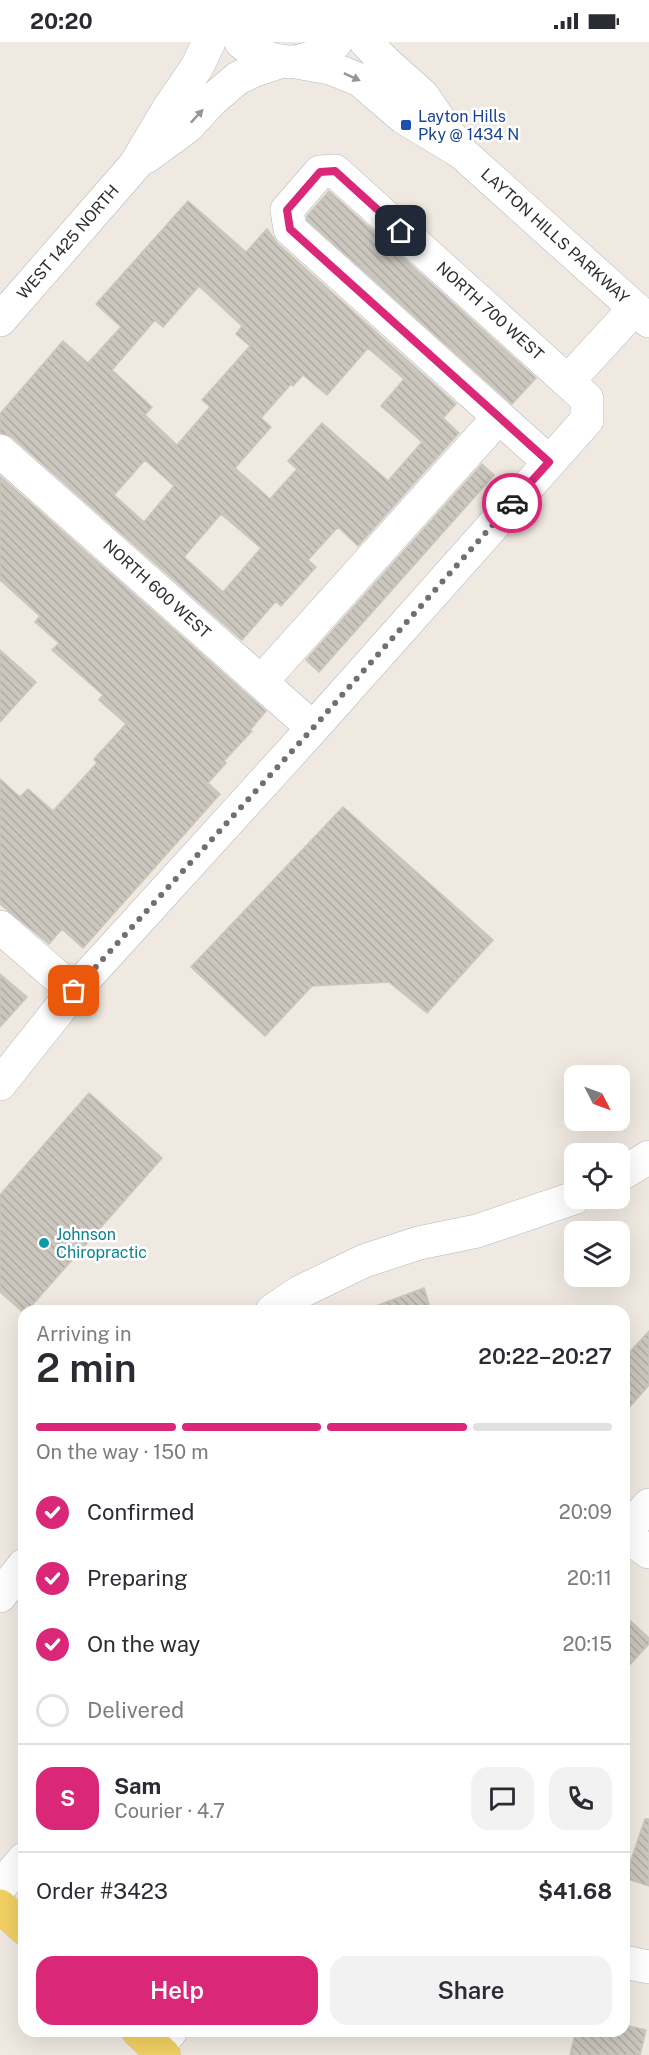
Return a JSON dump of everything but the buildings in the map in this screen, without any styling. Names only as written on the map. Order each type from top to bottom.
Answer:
[{"type":"main road","points":[[0,1906],[18,1922]]},
{"type":"street","name":"WEST 1425 NORTH","points":[[0,320],[135,165],[169,108],[197,68],[209,42]]},
{"type":"street","name":"LAYTON HILLS PARKWAY","points":[[241,42],[260,55],[330,68],[360,80],[403,117],[462,152],[642,314]]},
{"type":"street","name":"WEST 1425 NORTH","points":[[135,165],[187,127],[212,100],[238,78],[317,55],[336,42]]},
{"type":"street","name":"LAYTON HILLS PARKWAY","points":[[366,42],[423,96],[462,152]]},
{"type":"street","name":"NORTH 700 WEST","points":[[498,417],[290,229],[287,210],[320,172],[335,171],[587,399],[587,420],[549,462]]},
{"type":"street","points":[[568,381],[642,314]]},
{"type":"street","points":[[0,1084],[74,991],[313,728],[549,462],[498,417],[261,682]]},
{"type":"street","name":"NORTH 600 WEST","points":[[0,451],[313,728]]},
{"type":"street","points":[[6,943],[74,991]]},
{"type":"street","points":[[630,1169],[649,1157]]},
{"type":"street","points":[[281,1305],[300,1292],[364,1261],[420,1243],[477,1231],[564,1201]]},
{"type":"street","points":[[630,1526],[649,1505]]},
{"type":"street","points":[[630,1538],[649,1552]]},
{"type":"street","points":[[0,1596],[18,1573]]},
{"type":"street","points":[[0,1887],[18,1866]]},
{"type":"street","points":[[630,1963],[649,1967]]},
{"type":"way so far","points":[[74,991],[313,728],[512,503]]},
{"type":"place","name":"Layton Hills Pky @ 1434 N","points":[[406,125]]},
{"type":"place","name":"Johnson Chiropractic","points":[[44,1243]]},
{"type":"route","points":[[401,231],[335,171],[320,172],[287,210],[290,229],[549,462],[512,503]]}]
